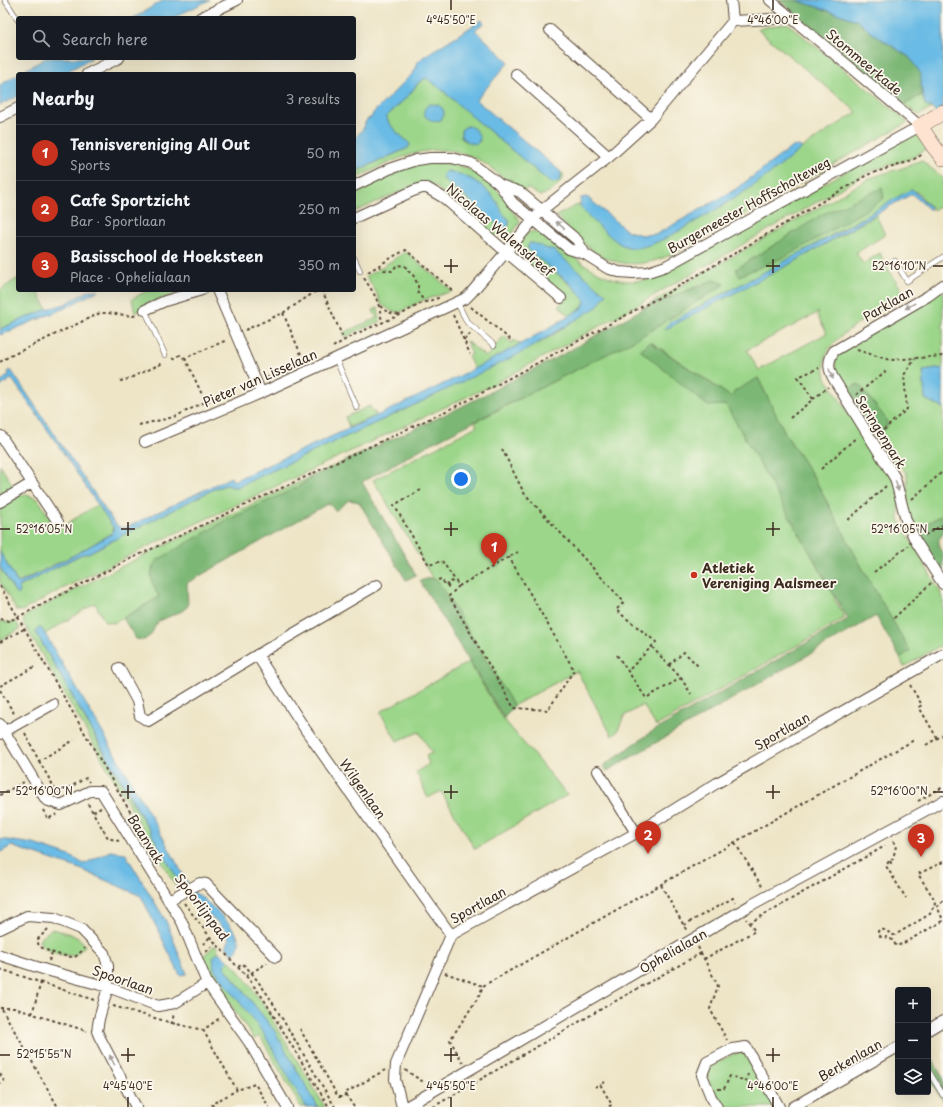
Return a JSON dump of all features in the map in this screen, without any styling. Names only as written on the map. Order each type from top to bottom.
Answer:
[{"type":"street","points":[[204,16],[236,0]]},
{"type":"street","points":[[730,0],[733,21]]},
{"type":"street","name":"Stommeerkade","points":[[770,0],[923,123]]},
{"type":"street","points":[[534,219],[542,210],[609,157],[651,119],[733,21],[791,18]]},
{"type":"street","points":[[550,30],[651,119]]},
{"type":"street","points":[[91,72],[115,60]]},
{"type":"street","points":[[516,74],[609,157]]},
{"type":"street","points":[[0,117],[16,109]]},
{"type":"street","points":[[939,153],[923,123],[943,112]]},
{"type":"street","name":"Burgemeester Hoffscholteweg","points":[[356,185],[402,164],[430,158],[452,158],[471,163],[500,185],[512,202],[569,248],[586,254],[600,265],[619,272],[648,272],[666,266],[923,123]]},
{"type":"street","name":"Burgemeester Hoffscholteweg","points":[[500,185],[520,192],[577,240],[586,254]]},
{"type":"street","name":"Nicolaas Walensdreef","points":[[356,217],[412,191],[427,188],[444,198],[561,298]]},
{"type":"street","name":"Pieter van Lisselaan","points":[[145,442],[210,413],[259,388],[336,359],[456,302],[471,293],[534,219]]},
{"type":"street","name":"Parklaan","points":[[845,344],[943,286]]},
{"type":"street","points":[[145,310],[196,292]]},
{"type":"street","points":[[218,292],[259,388]]},
{"type":"street","points":[[828,364],[834,350],[845,344]]},
{"type":"street","name":"Seringenpark","points":[[828,364],[835,381],[895,478],[906,520],[915,540],[941,580]]},
{"type":"street","points":[[1,436],[58,522]]},
{"type":"street","points":[[0,502],[32,483]]},
{"type":"street","points":[[119,668],[137,700],[140,716],[148,721],[376,585]]},
{"type":"street","name":"Sportlaan","points":[[402,1107],[395,1079],[396,1064],[451,935],[636,833],[717,783],[943,654]]},
{"type":"street","name":"Wilgenlaan","points":[[257,655],[305,729],[451,935]]},
{"type":"street","points":[[53,704],[20,723],[1,730],[46,800],[61,805],[64,804]]},
{"type":"street","points":[[598,771],[636,833]]},
{"type":"street","name":"Baanvak","points":[[64,804],[90,791],[101,791],[134,844],[176,896],[182,922],[207,983]]},
{"type":"street","name":"Ophelialaan","points":[[406,1107],[741,911],[943,801]]},
{"type":"street","points":[[176,896],[200,882],[206,884],[276,957]]},
{"type":"street","points":[[0,928],[27,916],[54,918],[81,929],[104,953],[108,966],[108,987],[99,1019],[97,1031],[98,1036],[136,1107]]},
{"type":"street","name":"Spoorlaan","points":[[0,956],[108,987],[158,1006],[175,1003],[207,983]]},
{"type":"street","points":[[207,983],[249,1042],[287,1107]]},
{"type":"street","points":[[931,1028],[943,1021]]},
{"type":"street","points":[[717,1107],[702,1075],[707,1062],[732,1049],[746,1047],[779,1107]]},
{"type":"street","name":"Berkenlaan","points":[[793,1107],[895,1049]]},
{"type":"lane","points":[[5,0],[16,17]]},
{"type":"lane","points":[[895,261],[907,281],[943,258]]},
{"type":"lane","points":[[356,262],[361,273]]},
{"type":"lane","points":[[456,302],[467,322],[494,345]]},
{"type":"lane","points":[[145,310],[165,355]]},
{"type":"lane","points":[[336,359],[357,408]]},
{"type":"lane","points":[[931,1075],[943,1095]]},
{"type":"path","points":[[0,619],[9,621],[18,618],[135,556],[463,402],[669,292],[854,183],[879,170],[939,153]]},
{"type":"path","points":[[384,336],[379,306],[375,294],[361,273],[379,266],[406,250],[456,302],[470,354]]},
{"type":"path","points":[[379,266],[384,270],[392,271],[397,265],[405,266],[413,275],[418,285],[418,293],[425,302]]},
{"type":"path","points":[[186,358],[283,313],[315,292]]},
{"type":"path","points":[[323,292],[349,352]]},
{"type":"path","points":[[330,348],[361,331],[400,315],[425,302],[448,294],[456,302],[512,341]]},
{"type":"path","points":[[379,306],[387,312],[400,315]]},
{"type":"path","points":[[0,362],[100,313],[133,316],[140,314],[145,310]]},
{"type":"path","points":[[283,313],[303,359]]},
{"type":"path","points":[[845,344],[853,349],[890,360],[943,356]]},
{"type":"path","points":[[259,388],[288,364],[321,353]]},
{"type":"path","points":[[120,381],[126,380],[180,355],[186,358],[210,413]]},
{"type":"path","points":[[872,440],[907,409],[904,375],[915,359]]},
{"type":"path","points":[[813,399],[798,377],[828,364]]},
{"type":"path","points":[[848,403],[886,371]]},
{"type":"path","points":[[790,418],[835,381]]},
{"type":"path","points":[[139,425],[174,417],[205,402],[237,391]]},
{"type":"path","points":[[821,469],[865,430]]},
{"type":"path","points":[[502,448],[524,493],[624,602],[616,610],[656,642],[628,671]]},
{"type":"path","points":[[902,507],[941,473]]},
{"type":"path","points":[[848,520],[895,478]]},
{"type":"path","points":[[421,490],[394,505],[429,565],[442,561],[459,586]]},
{"type":"path","points":[[874,572],[915,540],[943,525]]},
{"type":"path","points":[[509,557],[574,670],[548,710],[514,708],[449,596],[459,586],[509,557],[518,552]]},
{"type":"path","points":[[438,580],[441,579],[444,583],[446,582],[450,590]]},
{"type":"path","points":[[447,584],[455,579]]},
{"type":"path","points":[[894,618],[941,580]]},
{"type":"path","name":"Spoorlijnpad","points":[[0,586],[162,867]]},
{"type":"path","points":[[0,642],[24,629]]},
{"type":"path","points":[[652,647],[681,678],[691,694]]},
{"type":"path","points":[[669,665],[684,652],[698,666]]},
{"type":"path","points":[[617,655],[646,698],[681,678]]},
{"type":"path","points":[[0,686],[34,667]]},
{"type":"path","points":[[905,676],[922,705],[919,707],[937,738]]},
{"type":"path","points":[[0,690],[20,723],[39,761],[64,804]]},
{"type":"path","points":[[926,745],[943,735]]},
{"type":"path","points":[[39,761],[74,740]]},
{"type":"path","points":[[467,1071],[450,1040],[480,996],[483,986],[914,740]]},
{"type":"path","points":[[0,795],[32,777]]},
{"type":"path","points":[[83,795],[108,838],[134,844]]},
{"type":"path","points":[[912,830],[918,826],[927,840]]},
{"type":"path","points":[[113,839],[114,834]]},
{"type":"path","points":[[892,842],[896,846],[893,859],[886,866],[906,898]]},
{"type":"path","points":[[735,843],[768,896]]},
{"type":"path","points":[[750,923],[887,845]]},
{"type":"path","points":[[890,861],[892,865]]},
{"type":"path","points":[[892,938],[881,937],[878,934],[878,931],[886,929],[892,935],[896,946],[942,921],[933,897],[918,874],[943,862]]},
{"type":"path","points":[[661,885],[701,952],[718,986],[710,1010],[732,1049]]},
{"type":"path","name":"Spoorlijnpad","points":[[176,896],[210,937],[220,946],[246,976],[263,998],[329,1107]]},
{"type":"path","points":[[684,925],[732,898],[755,931],[704,959]]},
{"type":"path","points":[[937,907],[943,900]]},
{"type":"path","points":[[892,935],[895,935],[930,914],[935,903]]},
{"type":"path","points":[[60,920],[45,931],[37,940],[39,946],[62,956],[75,957],[87,946]]},
{"type":"path","points":[[198,960],[216,942]]},
{"type":"path","points":[[434,1107],[701,952]]},
{"type":"path","points":[[246,976],[276,957]]},
{"type":"path","points":[[238,967],[243,964],[251,972],[268,995],[335,1107]]},
{"type":"path","points":[[0,969],[103,1003]]},
{"type":"path","points":[[436,970],[483,986]]},
{"type":"path","points":[[32,1014],[41,982]]},
{"type":"path","points":[[58,1107],[1,1008],[14,1008],[88,1032],[97,1031]]},
{"type":"path","points":[[204,1030],[228,1012]]},
{"type":"path","points":[[172,1023],[204,1030],[237,1090]]},
{"type":"path","points":[[300,1029],[339,1098],[346,1094],[345,1093],[396,1064],[427,1084]]},
{"type":"path","points":[[0,1074],[4,1081],[0,1083]]},
{"type":"path","points":[[716,1089],[724,1089],[730,1076],[746,1081],[748,1074]]},
{"type":"path","points":[[595,1087],[605,1082]]},
{"type":"path","points":[[213,1107],[212,1104],[237,1090],[256,1084],[269,1107]]},
{"type":"path","points":[[600,1084],[612,1105],[607,1107]]},
{"type":"path","points":[[346,1094],[354,1107]]},
{"type":"green space","points":[[779,0],[796,0],[857,20],[869,31],[909,57],[922,74],[922,95],[904,105]]},
{"type":"green space","points":[[787,23],[908,122],[689,246],[653,261],[629,264],[617,262],[604,257],[587,246],[556,216],[579,204],[581,208],[619,243],[625,246],[641,247],[659,241],[679,231],[736,197],[772,172],[802,148],[857,112],[757,29]]},
{"type":"green space","points":[[426,78],[440,88],[551,183],[561,178],[561,172],[564,175],[561,182],[547,193],[540,196],[527,188],[524,191],[479,160],[462,153],[446,150],[430,150],[415,153],[400,158],[356,178],[356,171],[408,148],[410,145],[387,120],[387,116],[409,95],[418,83]],"holes":[[[432,104],[443,109],[444,114],[427,118],[424,114]],[[467,126],[478,134],[480,141],[470,143],[462,139],[461,130]]]},
{"type":"green space","points":[[922,95],[925,105],[932,108],[919,115],[904,105]]},
{"type":"green space","points":[[913,134],[917,134],[928,148],[912,158],[871,171],[616,317],[492,385],[161,540],[58,591],[22,611],[16,610],[0,582],[0,567],[15,592],[19,586],[216,488],[226,485],[237,487],[423,401],[543,341],[559,331],[606,295],[552,249],[547,249],[530,243],[528,245],[528,249],[573,287],[584,299],[585,302],[582,308],[569,316],[559,306],[566,297],[518,255],[517,251],[519,245],[529,232],[543,233],[584,264],[607,276],[620,280],[646,280],[661,275]]},
{"type":"green space","points":[[921,160],[943,178],[943,205],[933,210],[918,193],[912,190],[789,259],[669,323],[664,329],[792,263],[876,215],[885,235],[856,253],[863,264],[880,253],[886,266],[905,295],[863,320],[834,343],[826,354],[824,364],[826,378],[899,489],[899,520],[943,597],[943,644],[904,667],[900,658],[909,650],[860,564],[813,476],[786,435],[758,378],[731,397],[651,342],[726,404],[835,597],[834,598],[845,618],[656,726],[643,705],[624,716],[617,732],[612,736],[577,671],[511,707],[373,480],[477,426],[475,422],[652,330],[714,280],[642,308],[867,180],[880,174]],"holes":[[[819,312],[817,315],[827,333],[759,370],[747,350]]]},
{"type":"green space","points":[[426,163],[454,165],[475,172],[484,178],[512,206],[510,209],[520,220],[510,235],[504,238],[498,234],[495,237],[435,186],[428,183],[420,183],[356,211],[356,191],[403,169]],"holes":[[[447,171],[464,176],[479,184],[496,202],[500,211],[504,215],[501,228],[447,182]]]},
{"type":"green space","points":[[882,188],[884,198],[871,207],[787,256],[739,276],[736,269],[823,214]]},
{"type":"green space","points":[[406,252],[452,291],[421,301],[401,312],[393,312],[381,304],[376,292],[366,276]]},
{"type":"green space","points":[[16,279],[16,292],[38,292],[47,309],[0,329],[0,290]]},
{"type":"green space","points":[[714,280],[725,284],[652,330],[430,444],[362,482],[416,575],[406,580],[359,502],[349,500],[335,511],[329,503],[187,583],[188,606],[182,611],[159,621],[151,635],[144,640],[136,639],[123,618],[159,597],[151,575],[156,561],[225,521],[298,487],[315,475],[461,407],[560,356],[642,309]]},
{"type":"green space","points":[[943,288],[943,368],[924,371],[925,399],[943,408],[943,514],[917,530],[908,515],[907,474],[885,451],[877,438],[887,426],[851,395],[837,375],[835,365],[838,355],[845,348]]},
{"type":"green space","points":[[144,292],[183,292],[146,304],[135,313],[132,299]]},
{"type":"green space","points":[[378,308],[380,322],[357,331],[345,338],[343,333],[377,318],[373,310]]},
{"type":"green space","points":[[504,336],[512,343],[514,340],[520,344],[474,369],[468,356],[472,354],[466,341],[486,357]]},
{"type":"green space","points":[[650,342],[731,397],[735,391],[758,378],[786,435],[813,476],[860,564],[910,651],[900,658],[876,616],[607,771],[603,766],[650,733],[848,619],[726,405],[708,406],[640,350]]},
{"type":"green space","points":[[859,384],[886,419],[887,426],[877,438],[847,392],[853,386]]},
{"type":"green space","points":[[370,406],[373,413],[375,412],[376,416],[349,427],[345,417]]},
{"type":"green space","points":[[0,465],[15,489],[0,498]]},
{"type":"green space","points":[[315,475],[154,587],[159,597],[114,623],[105,622],[95,603],[45,634],[42,630],[36,633],[132,802],[184,887],[178,890],[23,622],[25,616],[97,579],[169,543]]},
{"type":"green space","points":[[23,494],[38,499],[57,530],[98,504],[113,526],[113,532],[78,553],[18,583],[0,552],[0,507]]},
{"type":"green space","points":[[943,514],[943,534],[939,539],[939,548],[943,553],[943,575],[917,530]]},
{"type":"green space","points":[[429,578],[437,580],[514,706],[504,718],[420,581]]},
{"type":"green space","points":[[0,621],[12,623],[16,621],[20,629],[0,640]]},
{"type":"green space","points":[[469,662],[502,717],[567,795],[475,849],[441,791],[428,798],[416,772],[429,764],[426,756],[432,753],[419,732],[397,741],[380,712]]},
{"type":"green space","points":[[51,929],[75,936],[83,942],[85,946],[74,956],[49,951],[44,948],[39,940]]},
{"type":"green space","points":[[215,945],[219,952],[213,958],[249,1014],[264,1034],[306,1107],[301,1107],[260,1036],[254,1039],[212,978],[202,957]]},
{"type":"green space","points":[[230,961],[247,981],[263,1004],[325,1107],[318,1107],[274,1030],[226,969],[224,965]]},
{"type":"green space","points":[[744,1053],[775,1107],[723,1107],[707,1080],[710,1066],[733,1054]]},
{"type":"green space","points":[[931,1057],[943,1078],[943,1101],[931,1082]]},
{"type":"water","points":[[164,0],[210,0],[176,16],[136,16]]},
{"type":"water","points":[[796,0],[943,0],[943,124],[932,108],[925,105],[921,86],[921,74],[909,57],[869,31],[857,20]]},
{"type":"water","points":[[482,20],[484,23],[475,30],[509,62],[476,100],[561,172],[561,178],[558,182],[551,183],[547,180],[440,88],[426,78],[418,83],[409,95],[387,116],[387,120],[392,127],[410,144],[408,148],[356,171],[356,137],[363,129],[365,122],[371,118],[373,113],[413,73],[417,63],[423,57]]},
{"type":"water","points":[[42,60],[88,60],[66,72],[22,72]]},
{"type":"water","points":[[16,75],[16,97],[0,105],[0,85]]},
{"type":"water","points":[[430,104],[438,105],[443,109],[444,114],[441,120],[437,121],[429,119],[424,114],[424,110]]},
{"type":"water","points":[[467,126],[472,127],[477,132],[480,139],[477,144],[470,143],[461,137],[461,130]]},
{"type":"water","points":[[799,146],[802,148],[748,189],[678,232],[647,246],[632,248],[620,244],[599,226],[580,206],[581,198],[587,197],[626,230],[641,235],[657,234],[736,189],[792,147]]},
{"type":"water","points":[[447,171],[469,178],[487,190],[497,202],[504,215],[509,219],[509,225],[501,228],[464,195],[445,181],[442,176]]},
{"type":"water","points":[[912,189],[931,208],[930,210],[912,194],[792,263],[664,330],[669,323],[841,231]]},
{"type":"water","points":[[530,243],[552,249],[606,294],[597,307],[525,351],[423,401],[237,487],[226,485],[216,488],[19,586],[20,593],[18,595],[15,592],[0,567],[0,552],[17,582],[20,583],[78,553],[111,534],[114,529],[14,382],[11,379],[0,387],[0,382],[9,375],[8,372],[11,370],[115,524],[121,528],[125,528],[231,477],[233,481],[411,400],[541,333],[582,308],[585,302],[581,295],[567,281],[528,249],[528,245]]},
{"type":"water","points":[[86,292],[95,292],[63,309],[0,335],[0,329],[47,309],[65,304]]},
{"type":"water","points":[[943,368],[943,408],[925,399],[923,371]]},
{"type":"water","points":[[38,628],[41,628],[45,634],[154,821],[187,882],[197,895],[198,894],[222,916],[234,929],[239,945],[238,949],[233,954],[226,947],[229,940],[226,930],[192,899],[181,885],[36,633]]},
{"type":"water","points":[[0,839],[34,844],[70,856],[84,864],[110,851],[125,853],[166,921],[187,974],[180,975],[141,896],[80,869],[11,846],[0,853]]},
{"type":"water","points":[[219,952],[228,961],[224,965],[226,969],[274,1030],[318,1107],[306,1107],[264,1034],[214,969],[213,957]]},
{"type":"place","name":"Tennisvereniging All Out","points":[[494,566]]},
{"type":"place","name":"Atletiek Vereniging Aalsmeer","points":[[694,575]]},
{"type":"place","name":"Cafe Sportzicht","points":[[648,854]]},
{"type":"place","name":"Basisschool de Hoeksteen","points":[[921,857]]}]
